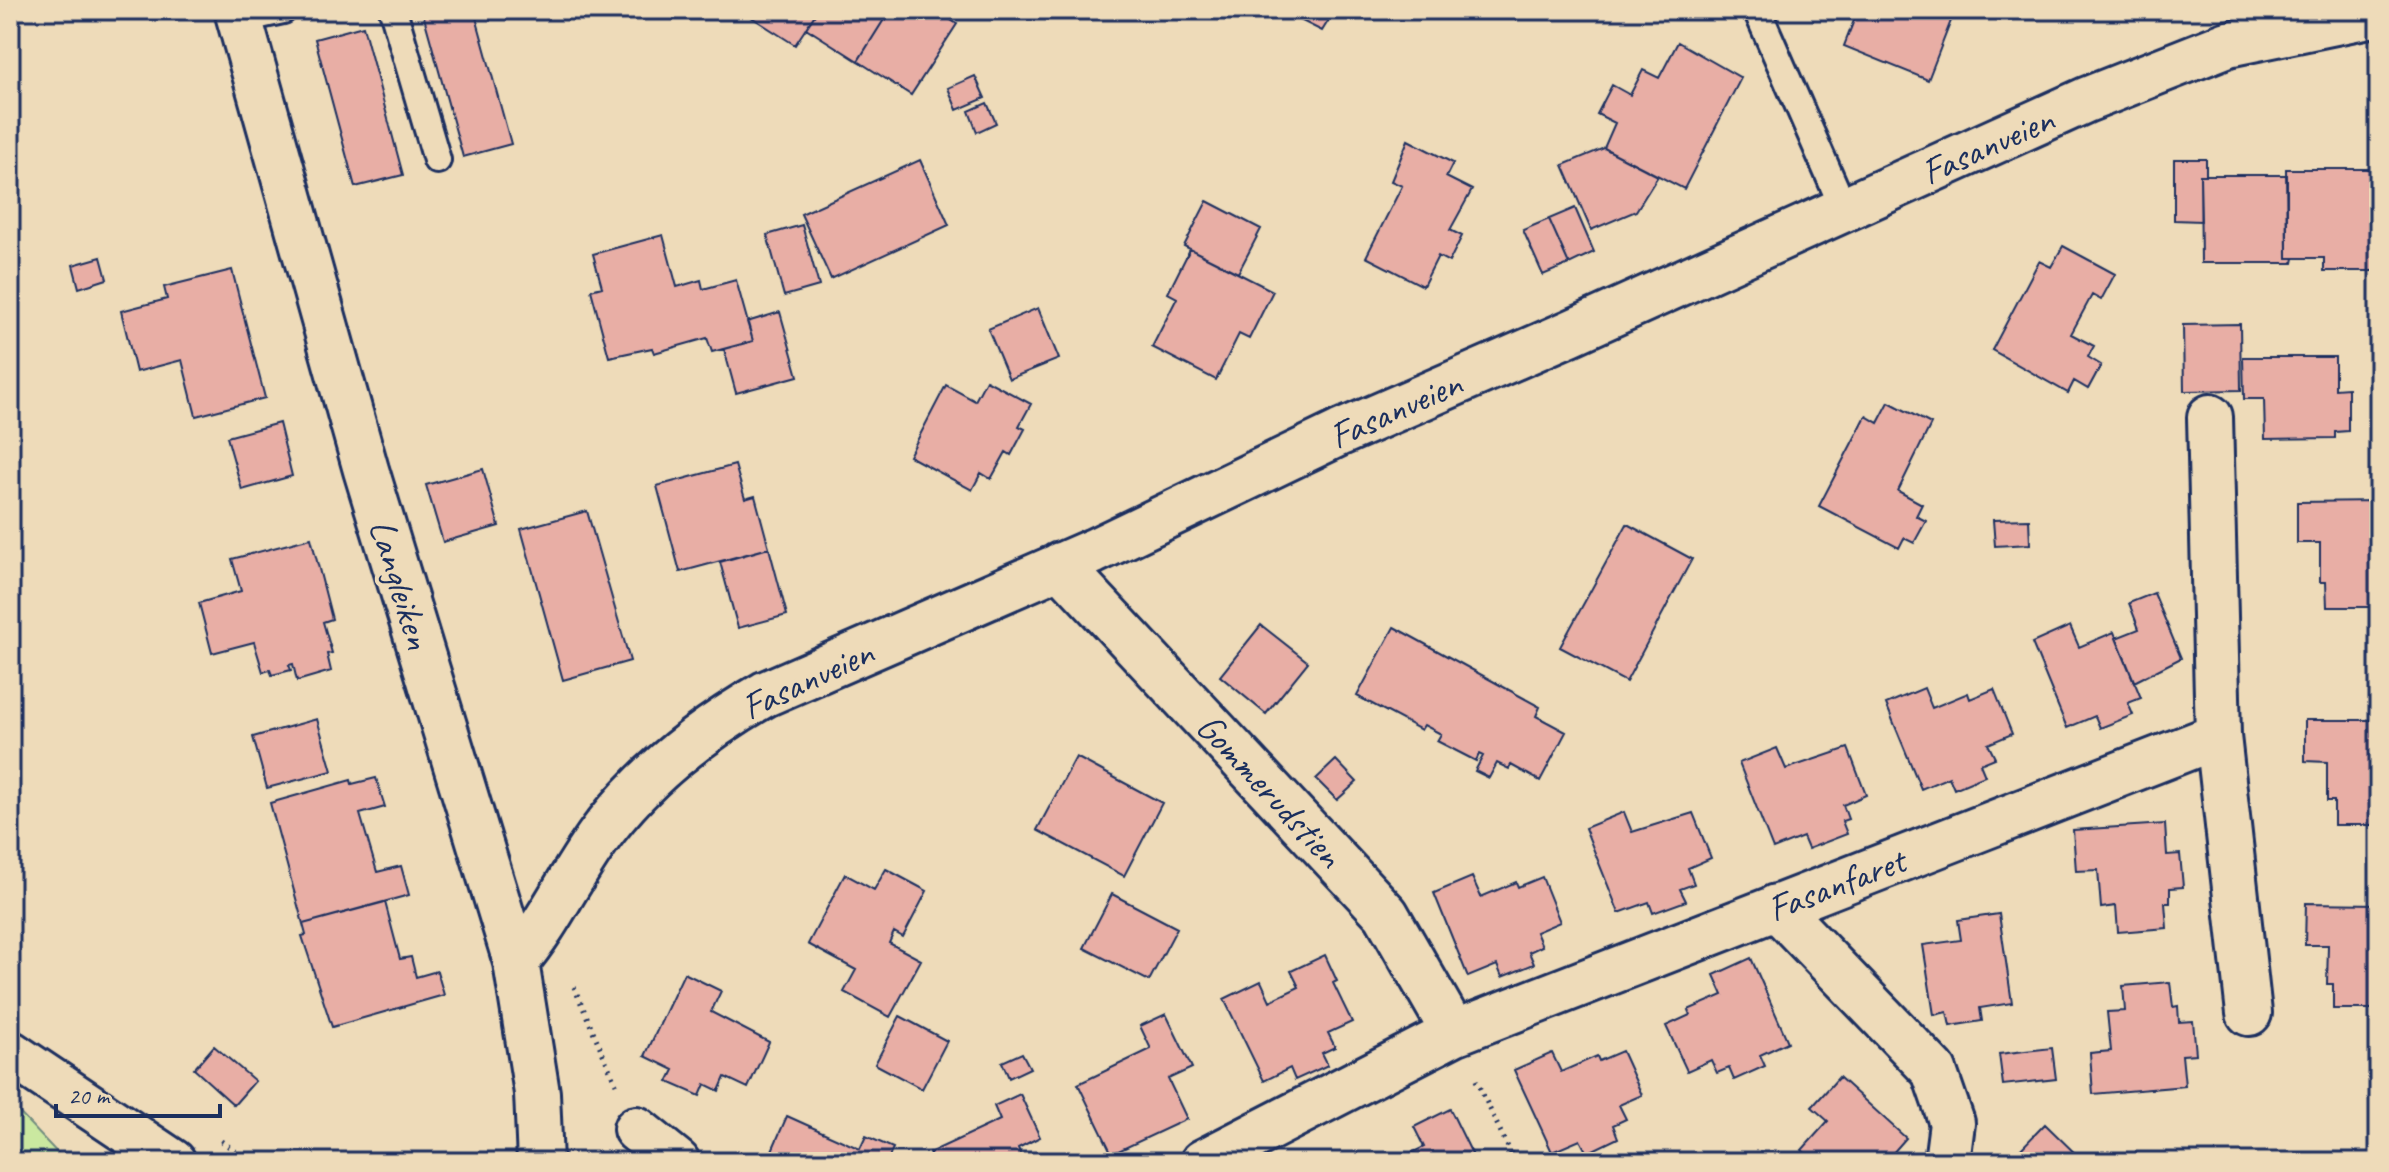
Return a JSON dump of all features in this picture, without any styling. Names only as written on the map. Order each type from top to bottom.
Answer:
[{"type":"street","name":"Fasanveien","points":[[527,950],[605,828],[655,773],[714,723],[765,694],[1060,565],[1340,433],[2086,100],[2228,44],[2379,13]]},
{"type":"street","name":"Langleiken","points":[[239,14],[366,470],[527,950],[540,1162]]},
{"type":"street","points":[[2210,417],[2218,736],[2249,1013]]},
{"type":"street","name":"Gommerudstien","points":[[1060,565],[1386,914],[1454,1033]]},
{"type":"street","name":"Fasanfaret","points":[[1203,1162],[1454,1033],[2218,736]]},
{"type":"street","points":[[1776,907],[1934,1071],[1952,1123],[1947,1162]]},
{"type":"street","points":[[10,1053],[173,1162]]},
{"type":"street","points":[[636,1129],[677,1162]]},
{"type":"lane","points":[[239,14],[283,10]]},
{"type":"lane","points":[[393,10],[437,160]]},
{"type":"lane","points":[[1757,10],[1844,209]]},
{"type":"path","points":[[527,950],[574,988],[636,1129]]},
{"type":"path","points":[[1454,1033],[1515,1162]]},
{"type":"green space","points":[[10,1103],[66,1162],[10,1162]]},
{"type":"building","points":[[422,10],[474,10],[511,144],[463,157]]},
{"type":"building","points":[[747,10],[818,10],[795,45],[745,13]]},
{"type":"building","points":[[818,10],[890,10],[858,61],[806,28]]},
{"type":"building","points":[[890,10],[935,10],[957,24],[911,95],[858,61]]},
{"type":"building","points":[[1293,10],[1335,10],[1322,31],[1290,15]]},
{"type":"building","points":[[1858,10],[1954,13],[1928,80],[1844,46]]},
{"type":"building","points":[[363,26],[403,175],[355,187],[315,39]]},
{"type":"building","points":[[1678,42],[1741,78],[1684,189],[1604,148],[1615,123],[1597,114],[1612,85],[1630,95],[1643,70],[1659,78]]},
{"type":"building","points":[[975,76],[985,98],[957,110],[948,88]]},
{"type":"building","points":[[987,103],[996,123],[977,132],[969,111]]},
{"type":"building","points":[[1408,140],[1453,163],[1446,177],[1472,190],[1450,230],[1462,236],[1449,262],[1438,256],[1423,286],[1366,257],[1402,186],[1391,181]]},
{"type":"building","points":[[1604,148],[1658,176],[1636,211],[1591,230],[1563,165]]},
{"type":"building","points":[[2174,159],[2206,159],[2206,175],[2200,175],[2201,221],[2174,220]]},
{"type":"building","points":[[920,160],[949,225],[831,279],[801,214]]},
{"type":"building","points":[[2286,169],[2378,169],[2378,271],[2324,271],[2324,258],[2287,258]]},
{"type":"building","points":[[2200,175],[2287,175],[2287,258],[2294,258],[2293,263],[2201,263]]},
{"type":"building","points":[[1207,201],[1261,229],[1238,273],[1184,246]]},
{"type":"building","points":[[1575,208],[1594,252],[1569,264],[1549,219]]},
{"type":"building","points":[[1549,219],[1569,264],[1543,275],[1523,230]]},
{"type":"building","points":[[802,225],[819,286],[784,296],[767,235]]},
{"type":"building","points":[[663,235],[677,287],[701,280],[703,289],[736,280],[753,341],[712,352],[707,338],[654,353],[652,348],[609,357],[591,290],[602,287],[593,254]]},
{"type":"building","points":[[2063,246],[2115,274],[2101,300],[2092,295],[2071,334],[2094,346],[2088,357],[2101,365],[2088,389],[2074,381],[2068,393],[1992,350],[2039,261],[2051,267]]},
{"type":"building","points":[[1190,249],[1273,291],[1249,339],[1239,334],[1216,380],[1152,347],[1177,298],[1168,293]]},
{"type":"building","points":[[101,257],[107,279],[79,288],[73,265]]},
{"type":"building","points":[[232,270],[265,398],[196,416],[182,360],[136,372],[121,311],[167,299],[164,287]]},
{"type":"building","points":[[1038,308],[1059,359],[1009,379],[988,329]]},
{"type":"building","points":[[780,312],[798,376],[736,393],[724,349],[753,341],[747,322]]},
{"type":"building","points":[[2240,324],[2241,390],[2184,391],[2183,325]]},
{"type":"building","points":[[2243,357],[2335,357],[2335,389],[2348,388],[2348,431],[2335,432],[2335,438],[2265,439],[2264,399],[2244,399]]},
{"type":"building","points":[[986,380],[1031,404],[1019,426],[1025,429],[1011,455],[1006,452],[991,479],[981,473],[972,490],[909,456],[946,385],[975,401]]},
{"type":"building","points":[[1889,402],[1931,424],[1898,491],[1922,504],[1916,516],[1926,521],[1914,543],[1904,538],[1899,548],[1819,506],[1866,416],[1878,423]]},
{"type":"building","points":[[279,423],[292,476],[242,490],[227,437]]},
{"type":"building","points":[[735,465],[745,499],[755,496],[769,548],[680,572],[657,486]]},
{"type":"building","points":[[483,469],[499,526],[443,542],[426,485]]},
{"type":"building","points":[[2379,501],[2379,581],[2374,581],[2374,607],[2327,607],[2326,582],[2320,582],[2320,543],[2297,543],[2297,502]]},
{"type":"building","points":[[587,511],[630,661],[563,680],[521,529]]},
{"type":"building","points":[[2029,519],[2030,544],[1995,546],[1993,520]]},
{"type":"building","points":[[1627,524],[1692,559],[1626,682],[1560,647]]},
{"type":"building","points":[[311,538],[332,619],[323,622],[332,653],[327,654],[331,671],[297,681],[293,664],[289,665],[291,670],[272,675],[270,670],[263,672],[254,642],[212,653],[199,603],[241,591],[232,559]]},
{"type":"building","points":[[769,548],[787,615],[738,628],[720,562]]},
{"type":"building","points":[[2154,593],[2181,658],[2134,682],[2116,638],[2139,629],[2129,603]]},
{"type":"building","points":[[1261,625],[1308,662],[1266,714],[1220,676]]},
{"type":"building","points":[[2070,626],[2079,647],[2114,632],[2141,698],[2128,703],[2133,715],[2100,728],[2095,716],[2067,728],[2032,643]]},
{"type":"building","points":[[1394,627],[1540,707],[1536,716],[1566,732],[1540,781],[1511,765],[1509,769],[1497,763],[1489,778],[1475,771],[1483,756],[1479,754],[1476,761],[1437,741],[1441,734],[1424,725],[1421,730],[1357,696]]},
{"type":"building","points":[[1924,688],[1932,708],[1968,693],[1970,699],[1994,689],[2012,734],[1988,744],[1995,758],[1980,764],[1985,776],[1954,789],[1949,777],[1921,789],[1886,704]]},
{"type":"building","points":[[317,719],[332,771],[267,788],[253,737]]},
{"type":"building","points":[[2305,720],[2379,720],[2379,825],[2334,825],[2334,801],[2327,801],[2327,762],[2305,761]]},
{"type":"building","points":[[1777,748],[1786,769],[1848,748],[1866,795],[1843,805],[1848,819],[1842,821],[1847,834],[1808,849],[1803,837],[1773,849],[1739,763]]},
{"type":"building","points":[[1076,757],[1162,803],[1124,876],[1037,830]]},
{"type":"building","points":[[1336,760],[1357,782],[1337,800],[1316,779]]},
{"type":"building","points":[[376,778],[385,807],[360,814],[377,872],[401,866],[409,895],[303,924],[270,803],[351,780],[352,784]]},
{"type":"building","points":[[1624,812],[1632,832],[1693,813],[1711,858],[1688,868],[1694,884],[1680,889],[1686,901],[1653,913],[1649,902],[1619,913],[1585,828]]},
{"type":"building","points":[[2165,824],[2167,855],[2180,854],[2183,887],[2170,888],[2170,903],[2165,903],[2167,928],[2118,932],[2116,906],[2101,908],[2098,870],[2076,871],[2073,830]]},
{"type":"building","points":[[886,869],[927,891],[903,937],[894,932],[889,943],[921,960],[890,1017],[844,992],[856,970],[808,944],[845,874],[874,890]]},
{"type":"building","points":[[1472,877],[1481,897],[1516,882],[1518,887],[1542,877],[1560,922],[1536,932],[1542,946],[1529,952],[1534,964],[1502,977],[1497,965],[1468,977],[1434,893]]},
{"type":"building","points":[[1112,894],[1177,928],[1149,981],[1084,948]]},
{"type":"building","points":[[385,902],[400,959],[411,957],[416,977],[437,971],[444,995],[332,1027],[302,936],[306,935],[303,924]]},
{"type":"building","points":[[2306,903],[2379,904],[2379,1009],[2333,1009],[2333,984],[2327,984],[2328,945],[2305,945]]},
{"type":"building","points":[[1999,914],[2012,1003],[1980,1008],[1982,1021],[1950,1026],[1947,1012],[1934,1015],[1923,945],[1961,940],[1958,920]]},
{"type":"building","points":[[1325,955],[1337,981],[1333,983],[1352,1022],[1328,1033],[1335,1047],[1322,1053],[1328,1065],[1295,1080],[1290,1068],[1264,1081],[1224,999],[1261,981],[1270,1001],[1299,987],[1291,971]]},
{"type":"building","points":[[1751,958],[1788,1042],[1760,1055],[1765,1066],[1734,1080],[1729,1068],[1717,1073],[1711,1060],[1687,1071],[1666,1026],[1690,1015],[1688,1010],[1723,995],[1714,975]]},
{"type":"building","points":[[684,973],[721,991],[711,1012],[769,1042],[748,1088],[725,1077],[719,1091],[705,1084],[700,1096],[668,1082],[674,1070],[645,1056]]},
{"type":"building","points":[[2170,982],[2173,1007],[2178,1006],[2179,1022],[2193,1021],[2196,1054],[2182,1055],[2185,1086],[2093,1094],[2090,1053],[2111,1051],[2107,1012],[2125,1011],[2123,986]]},
{"type":"building","points":[[1166,1014],[1192,1068],[1168,1079],[1187,1119],[1112,1154],[1078,1084],[1151,1049],[1140,1026]]},
{"type":"building","points":[[900,1016],[947,1041],[922,1089],[875,1064]]},
{"type":"building","points":[[214,1046],[255,1081],[234,1105],[194,1069]]},
{"type":"building","points":[[2052,1048],[2056,1079],[2003,1085],[1999,1054]]},
{"type":"building","points":[[1622,1051],[1642,1095],[1619,1105],[1626,1119],[1613,1125],[1618,1138],[1587,1153],[1580,1140],[1552,1152],[1514,1070],[1552,1053],[1561,1072],[1597,1056],[1599,1061]]},
{"type":"building","points":[[1022,1053],[1030,1068],[1009,1078],[1002,1062]]},
{"type":"building","points":[[1839,1077],[1906,1138],[1885,1162],[1797,1162],[1805,1153],[1802,1150],[1828,1121],[1812,1107]]},
{"type":"building","points":[[1020,1094],[1040,1137],[1018,1148],[1024,1162],[933,1162],[929,1153],[1000,1120],[994,1106]]},
{"type":"building","points":[[1450,1109],[1476,1162],[1393,1162],[1424,1147],[1414,1127]]},
{"type":"building","points":[[787,1116],[860,1149],[866,1136],[893,1148],[887,1162],[767,1162]]},
{"type":"building","points":[[2045,1124],[2084,1162],[2024,1162],[2016,1154]]}]
